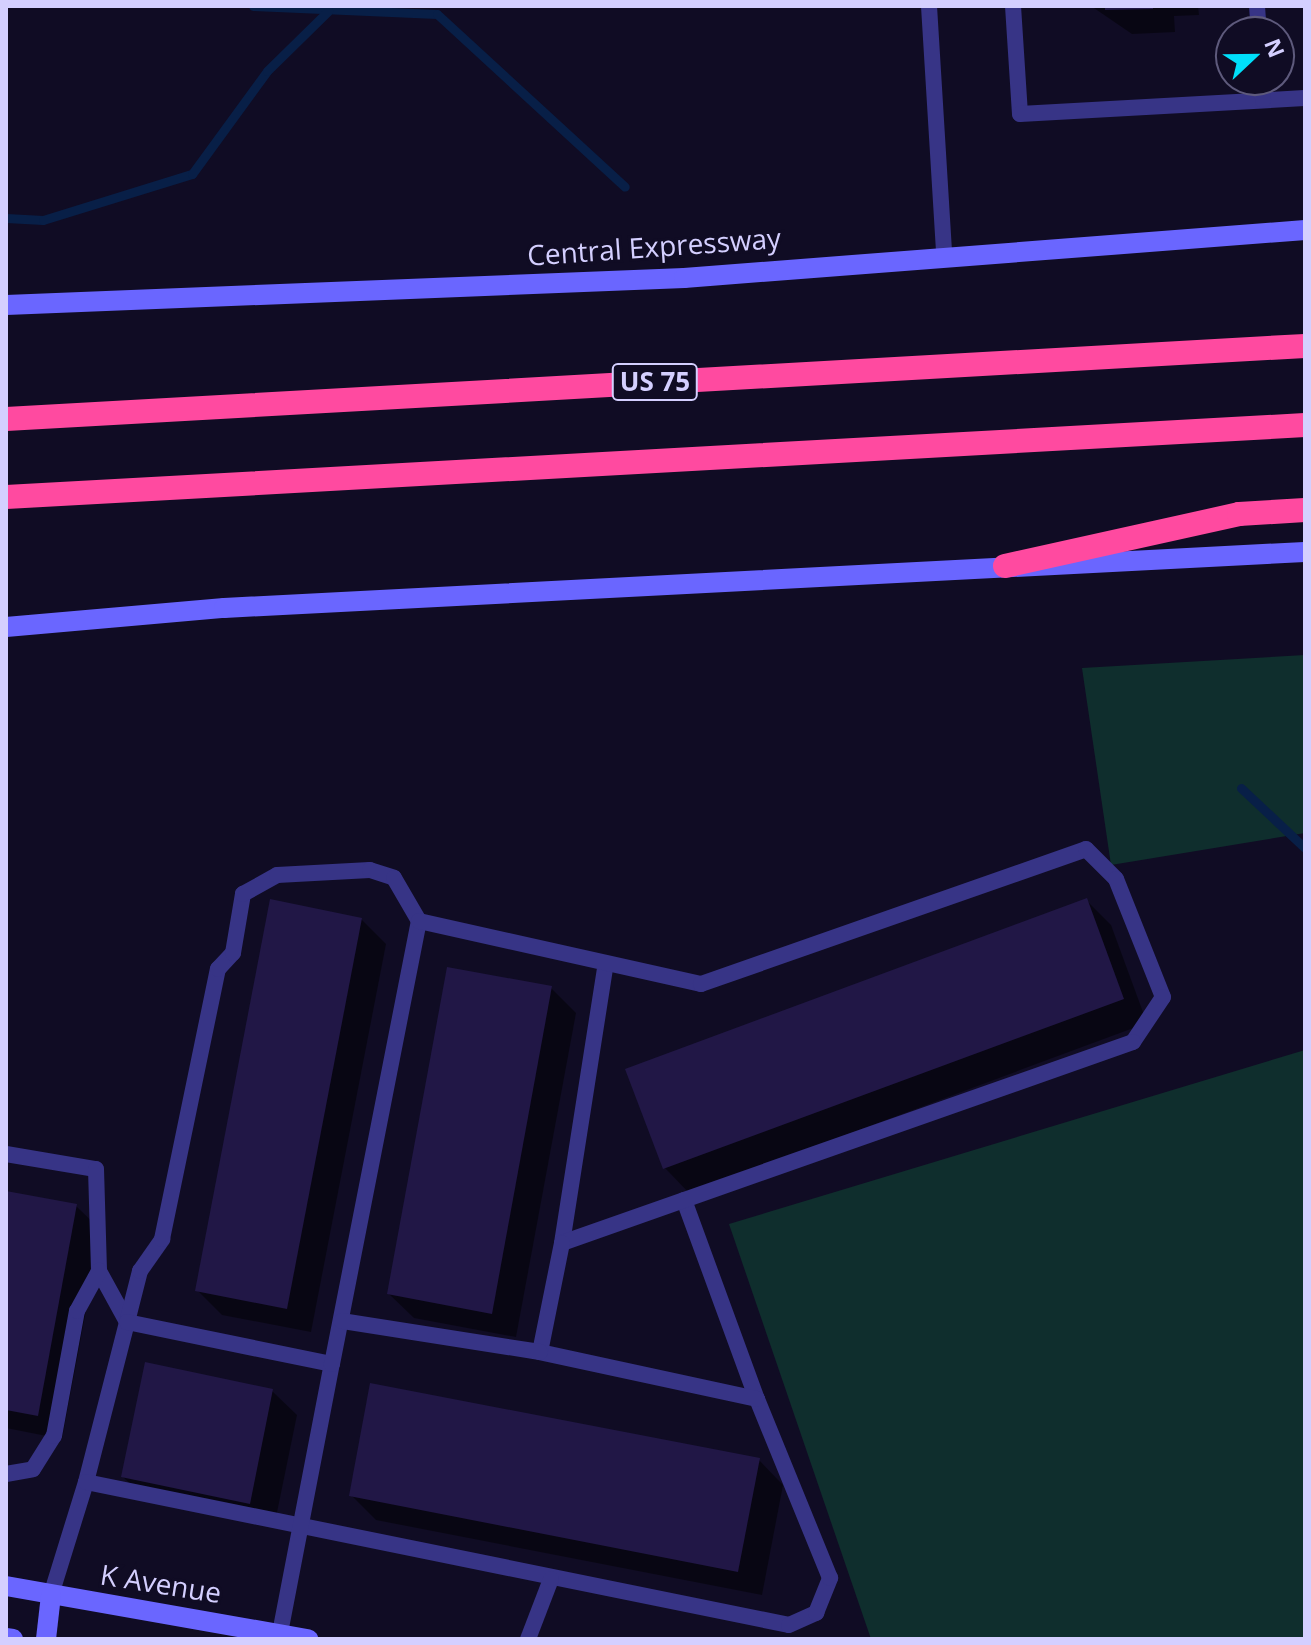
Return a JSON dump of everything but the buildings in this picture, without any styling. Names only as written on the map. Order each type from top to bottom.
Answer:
[{"type":"highway","name":"US 75","points":[[6,419],[1305,346]]},
{"type":"highway","points":[[6,497],[1305,425]]},
{"type":"highway","points":[[1005,566],[1223,517],[1305,510]]},
{"type":"main road","name":"Central Expressway","points":[[6,305],[68,300],[684,278],[944,254],[1305,230]]},
{"type":"main road","points":[[6,292],[68,300]]},
{"type":"main road","points":[[9,627],[1005,566],[1305,552]]},
{"type":"main road","name":"K Avenue","points":[[6,1586],[308,1639]]},
{"type":"main road","points":[[46,1639],[51,1595]]},
{"type":"main road","points":[[6,1638],[13,1639]]},
{"type":"lane","points":[[929,6],[944,254]]},
{"type":"lane","points":[[1013,6],[1020,114],[1305,98]]},
{"type":"lane","points":[[1263,96],[1263,100]]},
{"type":"lane","points":[[419,921],[701,984],[1086,849],[1116,879],[1163,997],[1133,1042],[562,1243]]},
{"type":"lane","points":[[51,1595],[86,1482],[140,1271],[162,1239],[218,969],[233,953],[243,894],[277,875],[370,870],[394,878],[419,921],[280,1633]]},
{"type":"lane","points":[[540,1352],[562,1243],[606,963]]},
{"type":"lane","points":[[6,1154],[96,1169],[99,1271],[127,1322],[332,1364]]},
{"type":"lane","points":[[86,1482],[300,1529],[789,1625],[816,1613],[830,1578],[757,1399],[684,1200]]},
{"type":"lane","points":[[6,1474],[33,1469],[54,1436],[77,1311],[99,1271]]},
{"type":"lane","points":[[341,1321],[540,1352],[757,1399]]},
{"type":"lane","points":[[528,1639],[551,1579]]},
{"type":"green space","points":[[1305,655],[1305,833],[1111,865],[1082,668]]},
{"type":"green space","points":[[1305,1050],[1305,1639],[871,1639],[729,1224]]},
{"type":"waterway","points":[[253,6],[437,14],[625,187]]},
{"type":"waterway","points":[[6,218],[43,220],[192,174],[267,71],[328,11]]},
{"type":"waterway","points":[[1241,788],[1305,848]]}]
